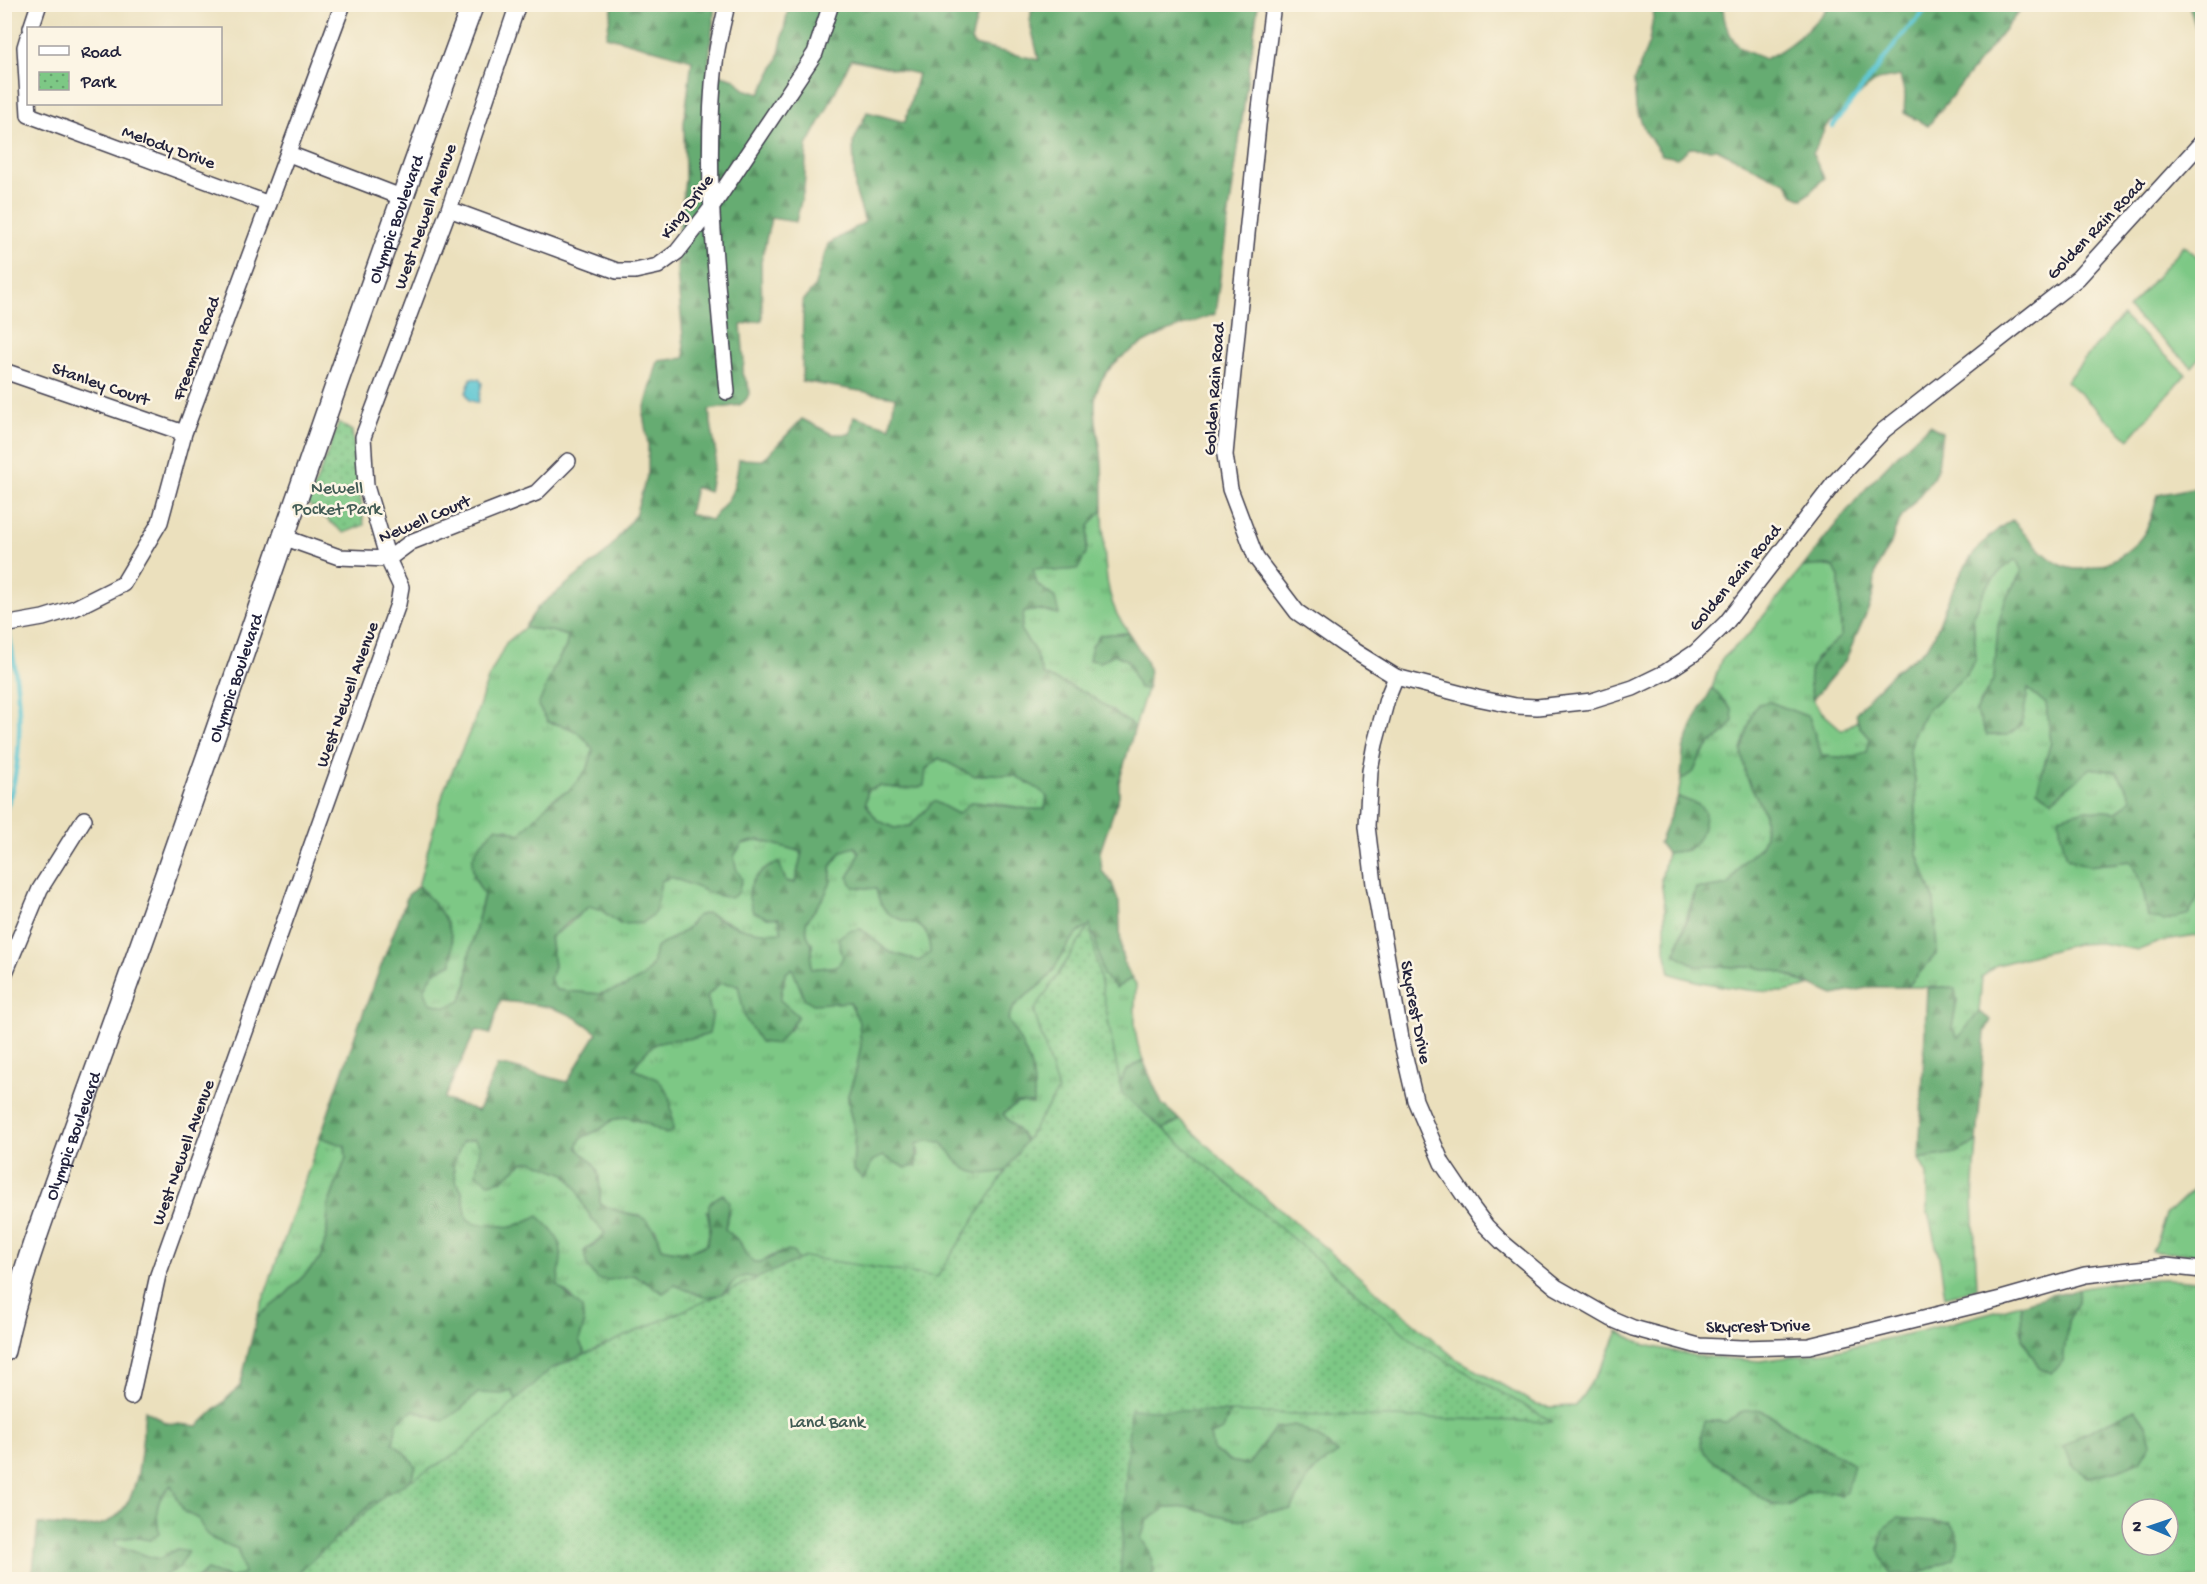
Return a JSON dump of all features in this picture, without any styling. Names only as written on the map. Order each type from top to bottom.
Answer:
[{"type":"main road","name":"Olympic Boulevard","points":[[4,1351],[8,1311],[200,780],[401,197],[473,4]]},
{"type":"street","points":[[31,27],[39,4]]},
{"type":"street","name":"Freeman Road","points":[[4,625],[43,618],[75,608],[123,584],[160,522],[184,433],[343,4]]},
{"type":"street","name":"West Newell Avenue","points":[[131,1397],[158,1275],[398,604],[401,587],[388,559],[366,486],[363,438],[448,209],[518,4]]},
{"type":"street","points":[[727,4],[715,60],[709,145],[710,210],[727,392]]},
{"type":"street","name":"King Drive","points":[[448,209],[616,270],[635,271],[658,266],[677,252],[710,210],[815,53],[831,4]]},
{"type":"street","name":"Golden Rain Road","points":[[1273,4],[1257,125],[1225,455],[1230,489],[1256,558],[1297,612],[1396,677],[1516,706],[1537,707],[1592,701],[1633,688],[1666,672],[1696,652],[1726,623],[1857,458],[1884,430],[2078,278],[2202,142]]},
{"type":"street","name":"Melody Drive","points":[[27,40],[25,47],[27,81]]},
{"type":"street","name":"Melody Drive","points":[[28,105],[29,115],[269,204]]},
{"type":"street","points":[[289,154],[401,197]]},
{"type":"street","name":"Stanley Court","points":[[4,371],[184,433]]},
{"type":"street","name":"Newell Court","points":[[283,537],[339,557],[388,559],[411,542],[536,493],[568,461]]},
{"type":"street","name":"Skycrest Drive","points":[[1396,677],[1387,699],[1375,744],[1370,771],[1367,826],[1374,884],[1402,1044],[1415,1100],[1442,1164],[1486,1226],[1556,1287],[1612,1319],[1633,1328],[1699,1346],[1742,1348],[1817,1344],[2085,1275],[2166,1266],[2202,1270]]},
{"type":"street","points":[[4,975],[40,889],[84,819]]},
{"type":"green space","points":[[613,5],[715,5],[708,71],[735,79],[744,89],[760,94],[778,59],[789,5],[980,5],[971,41],[974,45],[1039,60],[1030,23],[1032,5],[1258,5],[1215,314],[1160,335],[1123,356],[1109,369],[1099,385],[1095,409],[1102,460],[1103,509],[1089,526],[1086,553],[1078,569],[1055,571],[1044,568],[1033,569],[1037,584],[1055,598],[1059,614],[1039,610],[1024,612],[1021,631],[1034,650],[1043,675],[1088,694],[1135,727],[1119,782],[1119,796],[1100,852],[1102,871],[1112,883],[1119,903],[1121,952],[1126,969],[1132,978],[1116,988],[1103,975],[1095,936],[1086,928],[1074,937],[1044,982],[1021,1000],[1011,1012],[1008,1019],[1028,1059],[1034,1081],[1033,1104],[1018,1103],[1003,1114],[1024,1139],[1024,1151],[1015,1169],[986,1174],[972,1172],[958,1162],[941,1142],[926,1141],[917,1144],[917,1166],[906,1168],[883,1156],[872,1161],[863,1179],[853,1169],[855,1131],[848,1095],[856,1072],[861,1045],[859,1022],[850,1002],[813,1004],[804,998],[792,968],[785,974],[780,1000],[798,1016],[777,1044],[760,1042],[745,1018],[738,985],[720,983],[707,996],[712,1017],[709,1034],[696,1038],[659,1042],[643,1055],[633,1069],[654,1077],[664,1086],[671,1104],[673,1131],[666,1134],[646,1123],[625,1117],[612,1120],[601,1129],[581,1138],[577,1147],[597,1169],[600,1203],[644,1219],[656,1233],[662,1248],[685,1251],[707,1244],[710,1232],[709,1206],[712,1201],[723,1194],[729,1202],[725,1229],[740,1242],[746,1255],[754,1262],[761,1262],[788,1250],[794,1253],[803,1269],[770,1280],[745,1276],[736,1280],[721,1295],[704,1297],[675,1285],[663,1293],[634,1275],[609,1280],[597,1279],[587,1266],[584,1251],[594,1245],[605,1233],[583,1205],[578,1190],[566,1174],[532,1161],[522,1163],[502,1180],[489,1183],[476,1174],[480,1146],[474,1139],[462,1142],[453,1165],[455,1179],[462,1192],[467,1219],[476,1224],[512,1227],[538,1216],[550,1227],[560,1247],[558,1286],[582,1308],[584,1325],[579,1341],[586,1355],[518,1405],[512,1391],[502,1394],[478,1393],[461,1409],[443,1421],[414,1410],[397,1422],[393,1443],[408,1456],[416,1467],[410,1481],[389,1505],[374,1501],[355,1518],[340,1536],[326,1579],[197,1579],[207,1570],[231,1578],[244,1573],[238,1549],[213,1539],[205,1531],[198,1518],[184,1512],[171,1485],[159,1502],[157,1518],[159,1533],[150,1540],[133,1537],[116,1539],[115,1546],[159,1559],[177,1549],[188,1551],[179,1568],[157,1579],[32,1580],[38,1524],[86,1527],[102,1524],[115,1517],[133,1492],[140,1458],[145,1410],[167,1423],[198,1426],[240,1386],[257,1317],[283,1297],[320,1259],[327,1234],[328,1206],[346,1158],[345,1146],[320,1137],[359,1024],[408,895],[418,886],[446,920],[452,939],[452,963],[434,972],[424,989],[430,1003],[447,1007],[461,1001],[467,984],[469,956],[484,895],[472,865],[476,851],[497,827],[520,834],[553,799],[570,790],[588,768],[593,750],[589,743],[574,730],[548,722],[538,706],[555,665],[566,647],[568,636],[551,631],[524,628],[538,607],[607,552],[635,515],[648,473],[648,444],[643,414],[658,361],[685,358],[677,273],[685,179],[684,123],[692,60],[606,36]],"holes":[[[851,59],[918,74],[905,122],[867,112],[853,143],[855,190],[865,222],[828,244],[814,288],[803,301],[802,381],[895,397],[890,427],[854,416],[850,434],[832,434],[802,419],[763,460],[739,459],[732,492],[711,520],[689,514],[695,487],[709,492],[716,454],[709,410],[739,405],[749,395],[749,387],[742,374],[744,362],[741,325],[762,320],[761,262],[771,218],[796,222],[804,189],[807,146]],[[939,758],[973,776],[993,774],[1016,776],[1047,796],[1045,809],[971,802],[958,814],[934,801],[910,826],[894,828],[877,820],[866,804],[867,790],[879,786],[905,789],[924,786],[926,769]],[[759,840],[802,852],[795,883],[786,881],[779,863],[760,873],[750,887],[749,897],[753,912],[766,917],[779,918],[782,932],[743,929],[707,913],[697,916],[686,930],[656,948],[652,966],[643,977],[624,987],[600,994],[556,990],[550,979],[554,966],[550,937],[589,906],[601,910],[620,924],[643,923],[655,912],[661,881],[671,877],[716,895],[731,898],[738,893],[742,879],[736,868],[734,856],[742,844]],[[855,847],[859,852],[855,866],[848,877],[853,887],[876,889],[886,911],[892,916],[922,928],[928,936],[930,953],[919,961],[889,952],[861,929],[848,931],[838,938],[843,957],[838,966],[811,969],[812,944],[807,935],[806,922],[825,895],[831,881],[831,866],[842,851]],[[500,1001],[552,1008],[574,1017],[597,1033],[567,1082],[507,1066],[497,1066],[478,1111],[444,1099],[476,1030],[490,1034]]]},
{"type":"green space","points":[[1655,5],[1724,5],[1725,21],[1738,46],[1765,59],[1784,49],[1801,36],[1830,5],[2024,5],[1928,126],[1904,113],[1905,95],[1900,76],[1878,80],[1857,96],[1841,114],[1826,126],[1813,154],[1824,178],[1803,199],[1794,195],[1786,182],[1717,149],[1690,148],[1677,158],[1662,155],[1645,131],[1636,108],[1634,81],[1649,42]]},
{"type":"green space","points":[[2189,5],[2202,5],[2202,39],[2198,35]]},
{"type":"green space","points":[[2184,245],[2202,261],[2202,355],[2192,367],[2128,309]]},
{"type":"green space","points":[[2122,316],[2186,374],[2129,439],[2066,381]]},
{"type":"green space","name":"Newell Pocket Park","points":[[339,423],[352,431],[364,525],[344,533],[308,504]]},
{"type":"green space","points":[[1929,425],[1942,432],[1938,467],[1933,478],[1902,517],[1890,546],[1880,562],[1875,575],[1870,605],[1845,661],[1813,699],[1810,677],[1814,662],[1841,636],[1839,577],[1834,567],[1824,565],[1803,567],[1862,493]]},
{"type":"green space","points":[[2202,486],[2202,873],[2198,898],[2189,914],[2164,921],[2148,917],[2142,884],[2130,861],[2088,866],[2067,858],[2059,817],[2086,810],[2117,812],[2132,798],[2117,772],[2091,768],[2052,800],[2037,790],[2051,742],[2046,704],[2028,689],[2022,724],[2008,735],[1987,735],[1976,711],[1994,678],[1998,626],[2005,600],[2022,571],[2016,559],[2003,568],[1987,586],[1973,615],[1976,659],[1966,675],[1927,710],[1914,733],[1909,753],[1915,779],[1917,852],[1934,900],[1937,953],[1907,987],[1871,987],[1834,995],[1781,972],[1754,967],[1696,966],[1675,954],[1696,888],[1729,885],[1742,863],[1761,846],[1765,836],[1764,812],[1746,776],[1741,750],[1753,712],[1758,704],[1770,702],[1809,717],[1822,756],[1847,758],[1867,752],[1870,738],[1860,727],[1855,714],[1890,675],[1929,644],[1963,570],[1978,548],[1999,529],[2012,520],[2040,549],[2059,564],[2082,569],[2095,567],[2120,556],[2140,539],[2150,522],[2158,495]]},
{"type":"green space","points":[[1103,509],[1105,562],[1109,589],[1117,615],[1129,633],[1100,635],[1089,660],[1101,662],[1114,654],[1127,660],[1139,688],[1147,689],[1135,727],[1088,694],[1043,675],[1034,650],[1021,631],[1024,612],[1039,610],[1058,614],[1055,598],[1037,584],[1032,569],[1044,568],[1055,571],[1086,553],[1089,526]]},
{"type":"green space","points":[[2016,559],[2022,571],[2005,600],[1994,678],[1976,711],[1987,735],[2008,735],[2028,689],[2047,704],[2051,742],[2037,790],[2052,800],[2091,768],[2117,772],[2132,798],[2117,812],[2086,810],[2088,866],[2131,861],[2142,884],[2148,917],[2198,898],[2202,873],[2202,935],[2159,942],[2139,950],[2100,943],[2076,944],[1997,965],[1982,977],[1979,1012],[1958,1039],[1952,1028],[1957,1000],[1946,987],[1907,987],[1937,953],[1934,900],[1917,852],[1915,779],[1909,754],[1914,733],[1927,710],[1966,675],[1976,659],[1973,615],[1987,586],[2003,568]]},
{"type":"green space","points":[[1812,565],[1834,567],[1839,577],[1841,636],[1815,659],[1812,685],[1814,700],[1823,713],[1842,730],[1857,721],[1870,738],[1867,752],[1847,758],[1822,756],[1809,717],[1770,702],[1746,776],[1764,812],[1765,836],[1761,846],[1742,863],[1729,885],[1696,888],[1675,954],[1696,966],[1754,967],[1781,972],[1809,986],[1785,992],[1770,992],[1725,987],[1681,977],[1670,973],[1665,950],[1665,909],[1661,880],[1667,853],[1688,850],[1698,805],[1678,797],[1681,780],[1694,771],[1709,745],[1726,732],[1726,703],[1712,688],[1721,660],[1748,635],[1803,567]]},
{"type":"green space","points":[[524,628],[551,631],[568,636],[566,647],[555,665],[548,722],[574,730],[593,750],[588,768],[570,790],[553,799],[520,835],[506,828],[473,876],[484,894],[469,956],[467,984],[461,1001],[447,1008],[430,1003],[424,989],[434,972],[452,963],[432,901],[418,886],[444,790],[474,722],[487,681],[506,643]]},
{"type":"green space","points":[[1129,633],[1148,666],[1147,689],[1139,688],[1127,660],[1114,654],[1101,662],[1089,660],[1092,646],[1100,635]]},
{"type":"green space","points":[[1712,688],[1732,710],[1733,721],[1726,732],[1709,745],[1694,771],[1681,780],[1683,750],[1693,724]]},
{"type":"green space","points":[[939,758],[973,776],[993,774],[1016,776],[1047,796],[1045,810],[988,802],[958,814],[934,802],[910,826],[894,828],[877,820],[866,804],[867,790],[879,786],[905,789]]},
{"type":"green space","points":[[1678,797],[1699,805],[1705,812],[1704,822],[1695,844],[1684,851],[1667,853],[1659,843]]},
{"type":"green space","points":[[759,840],[802,852],[795,883],[786,881],[779,864],[766,917],[779,918],[782,932],[766,934],[749,931],[707,913],[697,916],[686,930],[656,948],[652,966],[643,977],[624,987],[600,994],[556,990],[550,979],[554,966],[550,937],[567,926],[589,906],[601,910],[620,924],[659,892],[661,881],[672,877],[703,889],[736,868],[734,856],[742,844]]},
{"type":"green space","points":[[855,847],[859,852],[855,866],[848,877],[864,887],[876,889],[929,936],[930,953],[919,961],[889,952],[861,929],[839,945],[843,957],[838,966],[811,969],[812,944],[807,935],[806,922],[825,895],[831,881],[831,866],[842,850]]},
{"type":"green space","name":"Land Bank","points":[[1090,925],[1122,1094],[1418,1345],[1553,1422],[1130,1409],[1120,1579],[291,1579],[385,1495],[458,1453],[551,1369],[805,1257],[937,1277],[1058,1091],[1034,1011]]},
{"type":"green space","points":[[1086,928],[1095,936],[1099,953],[1116,988],[1132,978],[1136,984],[1136,1032],[1143,1060],[1126,1071],[1161,1130],[1180,1120],[1238,1174],[1455,1358],[1537,1405],[1576,1406],[1606,1359],[1618,1331],[1645,1345],[1696,1356],[1760,1361],[1832,1351],[1921,1331],[2021,1304],[2022,1339],[2039,1367],[2063,1361],[2068,1321],[2078,1302],[2079,1289],[2140,1280],[2172,1279],[2202,1282],[2202,1579],[1149,1579],[1154,1572],[1149,1552],[1141,1538],[1147,1521],[1166,1508],[1192,1507],[1217,1516],[1244,1520],[1268,1511],[1291,1510],[1308,1479],[1318,1467],[1338,1453],[1275,1428],[1248,1465],[1230,1461],[1213,1450],[1209,1435],[607,1580],[326,1580],[340,1536],[355,1518],[374,1501],[389,1505],[408,1456],[393,1443],[397,1422],[414,1410],[428,1416],[461,1409],[478,1392],[586,1355],[579,1341],[584,1325],[572,1297],[558,1286],[561,1251],[512,1227],[475,1224],[467,1219],[462,1192],[455,1179],[453,1165],[462,1142],[475,1139],[481,1146],[476,1174],[502,1180],[522,1163],[532,1161],[566,1174],[578,1190],[583,1205],[593,1220],[606,1233],[584,1251],[646,1281],[663,1293],[675,1285],[704,1297],[721,1295],[736,1280],[776,1254],[754,1263],[746,1255],[740,1242],[725,1229],[729,1211],[707,1211],[710,1227],[707,1244],[685,1251],[662,1248],[656,1230],[639,1215],[614,1211],[600,1203],[597,1169],[577,1147],[581,1138],[601,1129],[612,1120],[625,1117],[646,1123],[666,1134],[671,1109],[668,1092],[655,1080],[633,1069],[646,1052],[652,1046],[666,1040],[696,1038],[712,1017],[707,996],[720,983],[738,985],[782,1035],[793,1027],[788,1009],[780,1000],[785,974],[793,967],[803,990],[811,1001],[817,1003],[850,1002],[859,1022],[861,1045],[856,1072],[848,1095],[855,1131],[853,1169],[867,1174],[872,1161],[883,1156],[906,1168],[919,1155],[917,1144],[926,1141],[941,1142],[954,1154],[959,1164],[1025,1139],[1003,1114],[1018,1103],[1008,1019],[1016,1005],[1049,976],[1074,937]],"holes":[[[2135,1409],[2146,1425],[2140,1461],[2118,1470],[2088,1477]],[[1761,1410],[1832,1452],[1840,1495],[1825,1489],[1804,1494],[1791,1505],[1773,1506],[1737,1477],[1711,1420],[1726,1422]]]},
{"type":"green space","points":[[1927,988],[1955,989],[1957,1000],[1952,1028],[1958,1038],[1979,1012],[1991,1020],[1985,1032],[1977,1142],[1955,1153],[1919,1159]]},
{"type":"green space","points":[[1143,1060],[1162,1104],[1180,1120],[1161,1130],[1116,1089],[1126,1071]]},
{"type":"green space","points":[[320,1137],[345,1146],[346,1158],[328,1206],[327,1234],[320,1259],[283,1297],[257,1317]]},
{"type":"green space","points":[[1977,1142],[1973,1198],[1977,1288],[1945,1297],[1940,1262],[1927,1209],[1927,1174],[1919,1159],[1955,1153]]},
{"type":"green space","points":[[2202,1181],[2202,1254],[2152,1252],[2166,1215]]},
{"type":"green space","points":[[2079,1289],[2078,1302],[2068,1321],[2063,1361],[2051,1373],[2039,1367],[2022,1339],[2021,1304]]},
{"type":"green space","points":[[1006,1403],[1230,1412],[1223,1430],[1210,1435],[1213,1450],[1230,1461],[1248,1465],[1275,1428],[1295,1425],[1319,1438],[1338,1453],[1318,1467],[1308,1478],[1291,1510],[1268,1511],[1244,1520],[1217,1516],[1192,1507],[1166,1508],[1147,1521],[1141,1538],[1150,1552],[1154,1572],[1149,1579],[938,1580]]},
{"type":"green space","points":[[2135,1409],[2146,1425],[2151,1443],[2140,1461],[2118,1470],[2088,1477],[2072,1465],[2064,1446],[2081,1435]]},
{"type":"green space","points":[[1761,1410],[1795,1432],[1854,1464],[1847,1492],[1840,1495],[1818,1490],[1801,1496],[1789,1505],[1776,1506],[1705,1453],[1701,1441],[1704,1421],[1726,1422],[1743,1411]]},
{"type":"green space","points":[[171,1485],[184,1512],[198,1518],[212,1539],[238,1549],[245,1573],[231,1578],[207,1570],[197,1579],[157,1579],[177,1549],[159,1559],[115,1547],[115,1539],[133,1537],[150,1540],[160,1497]]},
{"type":"green space","points":[[1898,1518],[1950,1523],[1958,1539],[1954,1558],[1914,1576],[1890,1574],[1879,1549],[1883,1529]]},
{"type":"water","points":[[471,378],[479,379],[482,383],[478,403],[469,400],[466,393]]},
{"type":"waterway","points":[[1833,126],[1904,33],[1932,4]]},
{"type":"waterway","points":[[4,612],[14,661],[19,713],[17,766],[4,814]]}]
